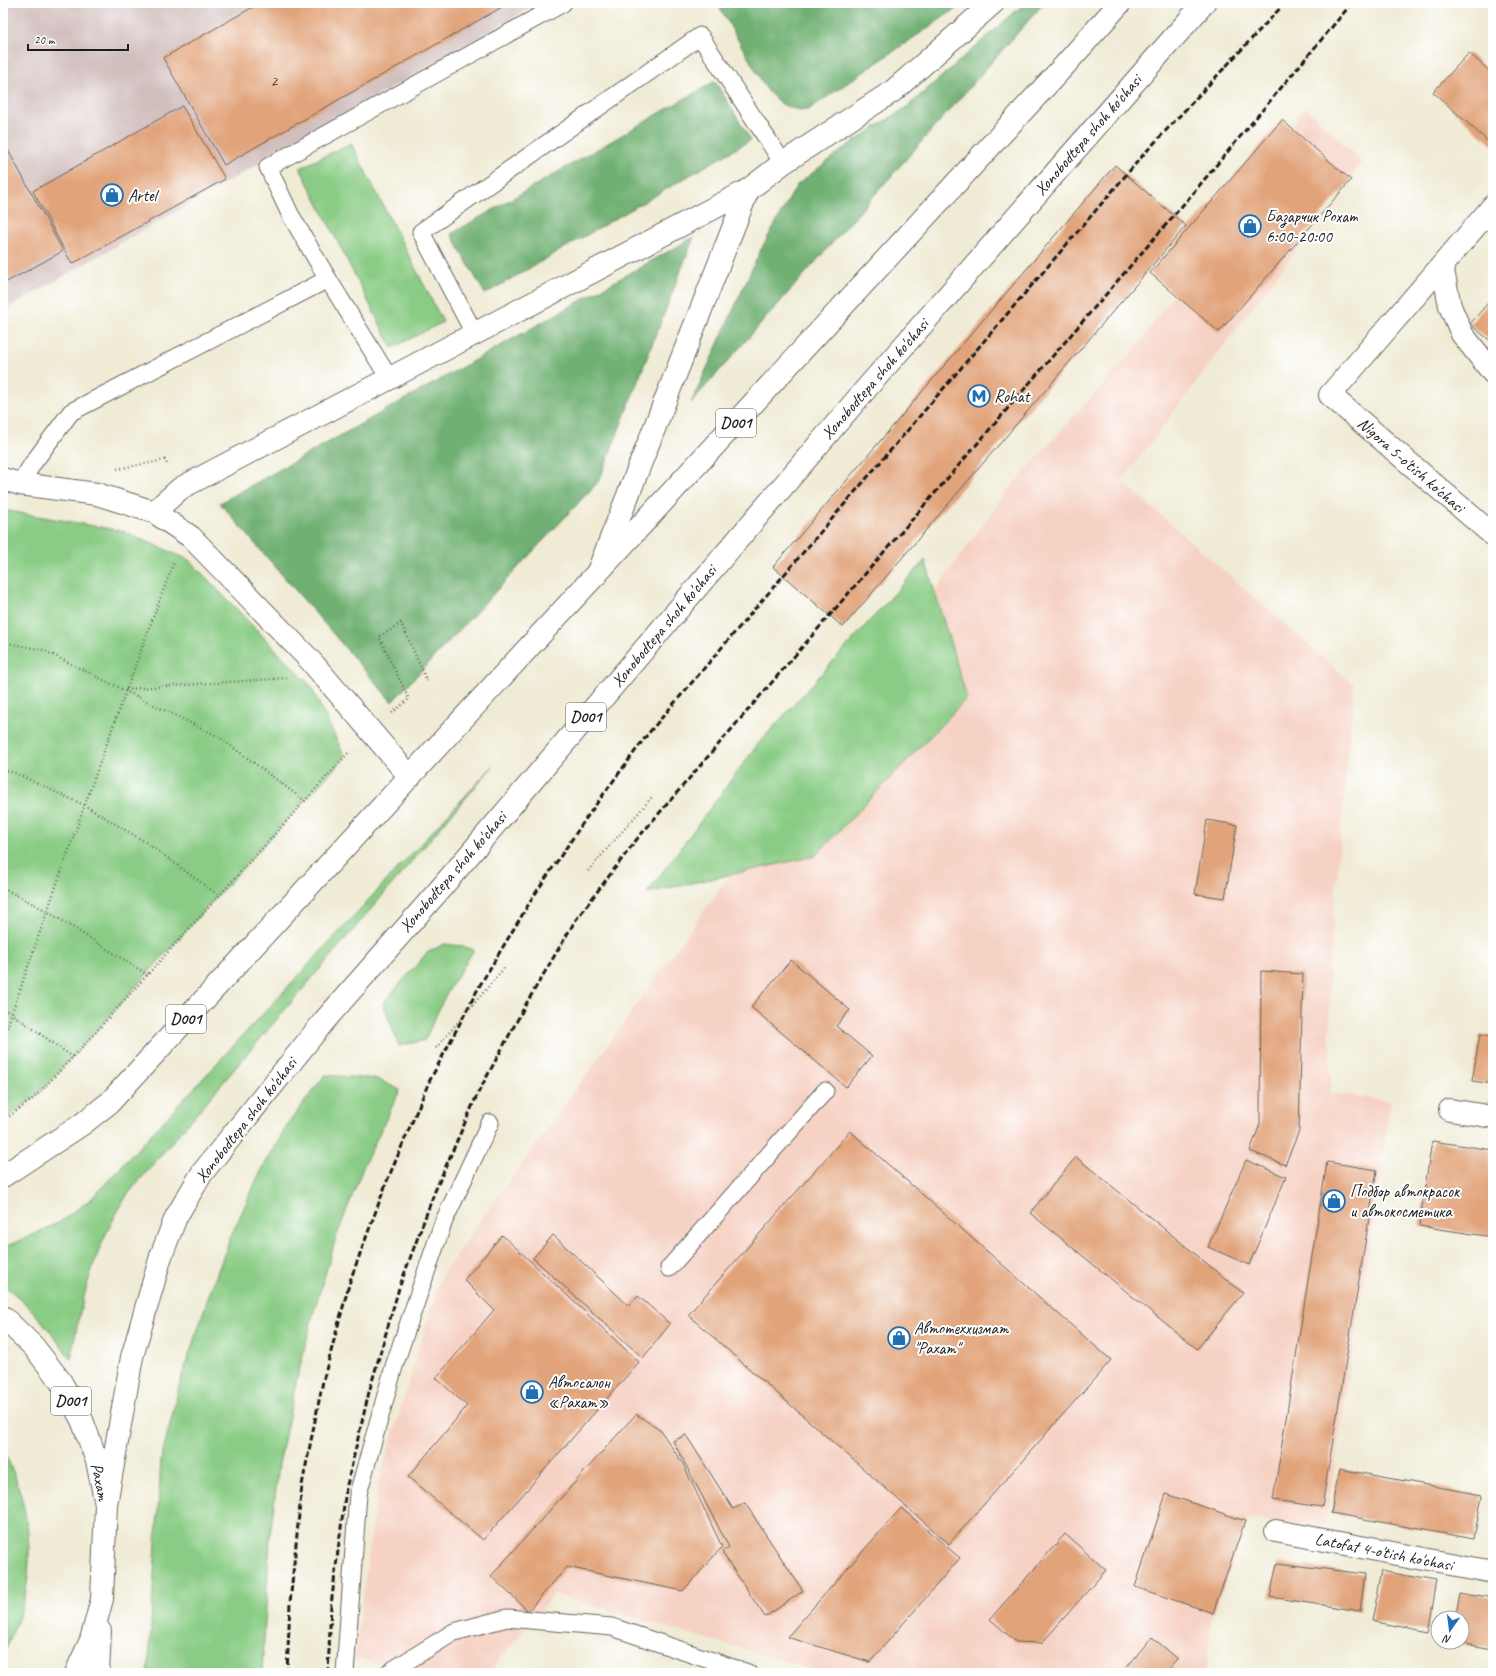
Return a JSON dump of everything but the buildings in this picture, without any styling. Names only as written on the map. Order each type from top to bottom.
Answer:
[{"type":"main road","name":"D001","points":[[3,1176],[81,1125],[109,1103],[1064,66],[1120,3]]},
{"type":"main road","name":"Xonobodtepa shoh ko'chasi","points":[[106,1504],[132,1357],[157,1271],[176,1217],[202,1173],[325,1020],[435,895],[854,402],[1204,3]]},
{"type":"main road","points":[[154,512],[181,488],[748,190],[783,163],[893,91],[985,7]]},
{"type":"main road","points":[[597,574],[748,190]]},
{"type":"main road","points":[[1493,206],[1442,265],[1450,306],[1462,334],[1493,373]]},
{"type":"main road","name":"Nigora 5-o'tish ko'chasi","points":[[1442,265],[1330,395],[1493,535]]},
{"type":"main road","points":[[12,481],[98,494],[154,512],[191,537],[310,660],[410,777]]},
{"type":"main road","points":[[1450,1110],[1493,1117]]},
{"type":"main road","name":"Рахат","points":[[3,1317],[34,1347],[61,1382],[82,1420],[97,1461],[106,1504],[102,1600],[90,1640],[76,1673]]},
{"type":"main road","name":"Latofat 4-o'tish ko'chasi","points":[[1276,1531],[1493,1572]]},
{"type":"main road","name":"D001","points":[[98,1673],[102,1600]]},
{"type":"lane","points":[[389,378],[290,214],[268,167],[563,3]]},
{"type":"lane","points":[[474,333],[421,232],[700,36],[783,163]]},
{"type":"lane","points":[[12,481],[33,463],[71,412],[328,279]]},
{"type":"lane","points":[[669,1268],[825,1091]]},
{"type":"lane","points":[[345,1673],[358,1494],[395,1363],[443,1223],[490,1123]]},
{"type":"lane","points":[[388,1673],[454,1632],[507,1618],[612,1627],[748,1673]]},
{"type":"path","points":[[3,1039],[84,805],[126,690],[175,560],[191,537]]},
{"type":"path","points":[[409,698],[379,636],[401,623],[427,680]]},
{"type":"path","points":[[3,642],[43,650],[126,690],[219,738],[305,801]]},
{"type":"path","points":[[126,690],[324,676]]},
{"type":"path","points":[[3,1121],[34,1098],[73,1057],[218,895],[345,757],[368,729]]},
{"type":"path","points":[[3,770],[15,773],[84,805],[147,843],[218,895]]},
{"type":"path","points":[[588,871],[653,796]]},
{"type":"path","points":[[3,888],[47,911],[148,975]]},
{"type":"path","points":[[436,1048],[505,967]]},
{"type":"path","points":[[3,1010],[12,1014],[73,1057]]},
{"type":"shaded area","points":[[3,3],[539,3],[3,311]]},
{"type":"shaded area","points":[[1305,107],[1362,162],[1122,481],[1354,685],[1329,969],[1331,1093],[1391,1101],[1325,1529],[1249,1519],[1211,1620],[1206,1673],[824,1673],[554,1594],[489,1673],[426,1673],[354,1658],[379,1480],[441,1276],[1006,492],[1140,343]]},
{"type":"green space","points":[[717,3],[961,3],[960,6],[808,110],[801,110],[794,109],[778,101],[765,87]]},
{"type":"green space","points":[[1025,3],[1044,3],[691,403],[760,251],[797,185],[847,146],[908,106]]},
{"type":"green space","points":[[715,81],[751,140],[485,294],[451,234]]},
{"type":"green space","points":[[351,143],[443,322],[392,348],[300,168]]},
{"type":"green space","points":[[694,237],[599,481],[392,702],[220,503]]},
{"type":"green space","points":[[3,510],[123,531],[189,560],[310,685],[345,757],[218,895],[73,1057],[34,1098],[3,1121]]},
{"type":"green space","points":[[925,560],[967,698],[815,856],[647,893],[758,744]]},
{"type":"green space","points":[[493,766],[127,1195],[112,1221],[93,1267],[80,1313],[71,1359],[32,1310],[3,1285],[3,1248],[60,1222],[91,1199]]},
{"type":"green space","points":[[444,944],[462,946],[474,950],[446,994],[425,1040],[399,1046],[383,1003],[427,953]]},
{"type":"green space","points":[[325,1075],[377,1079],[400,1090],[364,1165],[336,1238],[314,1311],[296,1383],[279,1464],[270,1538],[262,1673],[148,1673],[161,1460],[181,1379],[210,1292],[231,1236],[258,1177],[287,1125]]},
{"type":"green space","points":[[3,1451],[18,1484],[23,1502],[29,1559],[28,1578],[21,1611],[3,1655]]},
{"type":"railway","points":[[287,1673],[290,1603],[302,1485],[323,1381],[350,1281],[387,1181],[429,1082],[480,985],[533,897],[589,814],[647,735],[1144,154],[1285,3]]},
{"type":"railway","points":[[328,1673],[331,1605],[346,1489],[369,1392],[399,1288],[435,1191],[478,1093],[526,1004],[575,921],[637,839],[1188,199],[1352,3]]},
{"type":"place","name":"Artel","points":[[112,195]]},
{"type":"place","name":"Базарчик Рохат 6:00-20:00","points":[[1250,226]]},
{"type":"place","name":"Rohat","points":[[979,396]]},
{"type":"place","name":"Подбор автокрасок и автокосметика","points":[[1334,1201]]},
{"type":"place","name":"Автотеххизмат \"Рахат\"","points":[[899,1338]]},
{"type":"place","name":"Автосалон «Рахат»","points":[[532,1392]]}]
